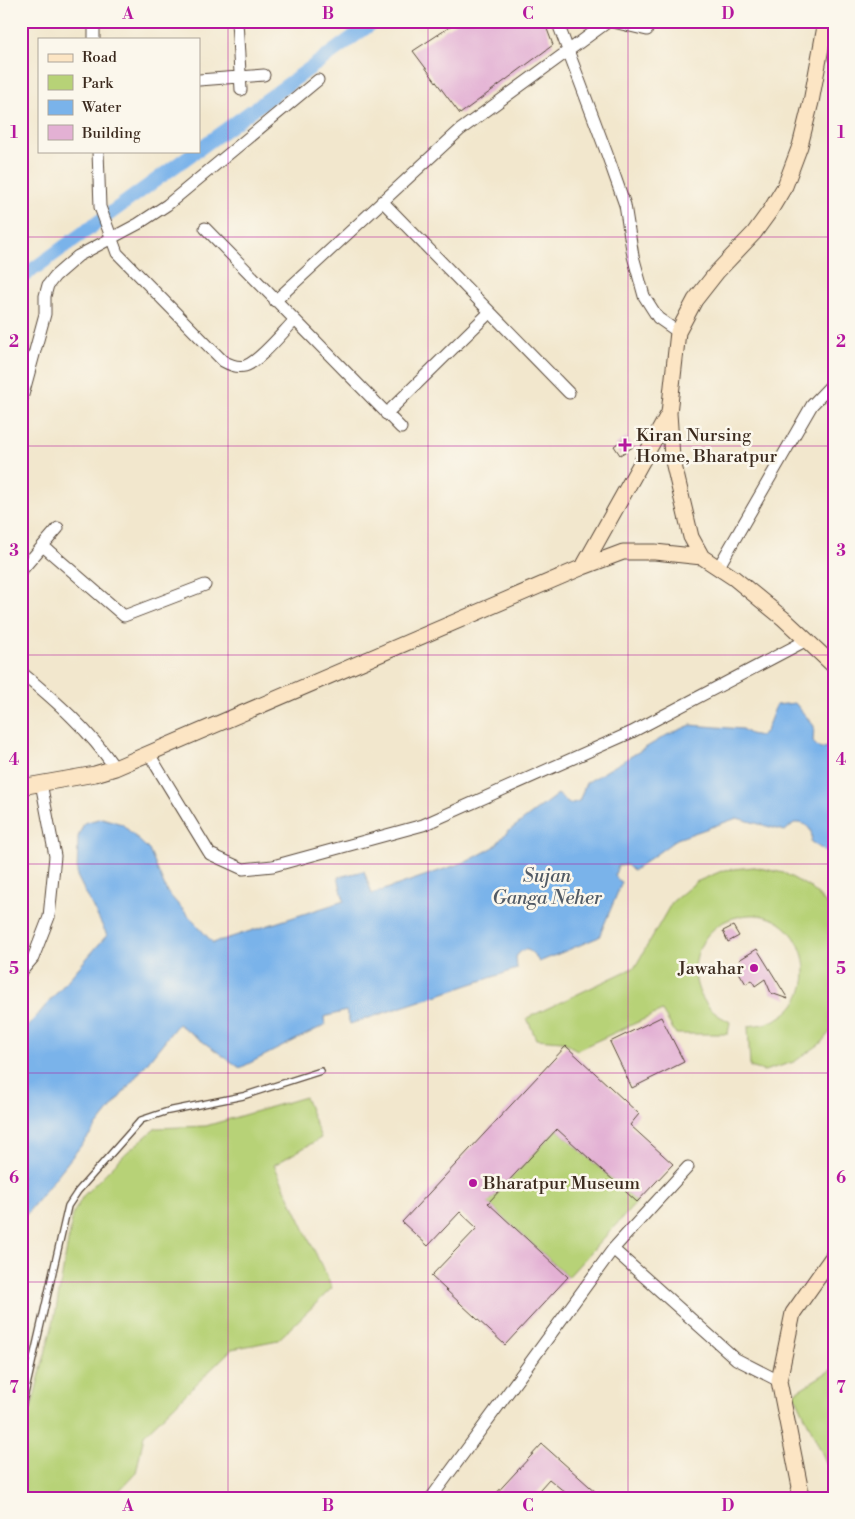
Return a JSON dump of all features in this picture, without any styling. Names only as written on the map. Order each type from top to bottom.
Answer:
[{"type":"main road","points":[[826,21],[811,102],[800,146],[785,186],[754,233],[717,272],[695,300],[678,332],[669,413],[672,457],[691,537],[702,557],[784,619],[834,666]]},
{"type":"main road","points":[[583,567],[669,413]]},
{"type":"main road","points":[[21,787],[95,774],[116,768],[583,567],[623,552],[655,552],[702,557]]},
{"type":"main road","points":[[801,1494],[779,1381],[793,1313],[834,1255]]},
{"type":"street","points":[[94,21],[94,38]]},
{"type":"street","points":[[237,21],[240,84]]},
{"type":"street","points":[[557,21],[624,205],[633,256],[644,296],[658,318],[678,332]]},
{"type":"street","points":[[275,301],[460,130],[568,50],[609,22],[647,30]]},
{"type":"street","points":[[200,80],[240,84],[264,75]]},
{"type":"street","points":[[21,402],[45,314],[45,296],[48,285],[64,266],[78,256],[138,224],[167,205],[318,80]]},
{"type":"street","points":[[98,152],[100,207],[116,253],[223,361],[233,366],[244,367],[253,363],[294,321]]},
{"type":"street","points":[[382,201],[569,393]]},
{"type":"street","points":[[205,228],[400,428]]},
{"type":"street","points":[[386,414],[490,312]]},
{"type":"street","points":[[718,568],[812,405],[834,382]]},
{"type":"street","points":[[21,571],[58,528]]},
{"type":"street","points":[[43,546],[124,616],[205,584]]},
{"type":"street","points":[[149,754],[210,854],[243,869],[273,866],[422,825],[632,732],[806,640]]},
{"type":"street","points":[[21,672],[52,698],[102,748],[116,768]]},
{"type":"street","points":[[21,972],[33,958],[49,917],[55,856],[41,783]]},
{"type":"street","points":[[431,1498],[613,1250],[688,1167]]},
{"type":"street","points":[[613,1250],[736,1359],[779,1381]]},
{"type":"lane","points":[[21,1411],[68,1206],[78,1191],[121,1141],[141,1120],[168,1111],[243,1096],[321,1071]]},
{"type":"green space","points":[[754,867],[784,873],[811,888],[834,912],[834,1027],[820,1044],[794,1062],[764,1071],[750,1067],[748,1026],[767,1023],[788,1011],[800,995],[805,975],[803,955],[794,937],[780,923],[761,915],[737,917],[720,924],[706,937],[697,956],[695,976],[697,986],[701,996],[714,1012],[730,1022],[728,1034],[676,1034],[662,1011],[577,1050],[562,1041],[536,1039],[527,1018],[635,967],[672,902],[696,882],[724,870]]},
{"type":"green space","points":[[305,1097],[321,1138],[274,1165],[332,1288],[278,1340],[232,1349],[144,1435],[136,1473],[112,1498],[21,1498],[21,1448],[55,1315],[73,1214],[83,1196],[126,1153],[156,1128],[206,1126]]},
{"type":"green space","points":[[557,1129],[637,1202],[568,1277],[488,1203]]},
{"type":"green space","points":[[834,1368],[834,1479],[794,1393]]},
{"type":"water","name":"Sujan Ganga Neher","points":[[795,703],[814,726],[813,742],[820,749],[834,745],[834,857],[811,842],[810,830],[806,825],[794,823],[785,831],[737,818],[677,839],[633,871],[627,865],[618,866],[615,874],[617,879],[622,882],[599,937],[539,962],[531,952],[523,950],[516,957],[517,969],[350,1024],[346,1011],[324,1017],[325,1025],[240,1068],[178,1024],[21,1221],[21,1034],[107,935],[77,876],[78,837],[84,823],[102,818],[122,824],[149,850],[167,892],[213,943],[344,901],[338,877],[364,871],[372,894],[468,861],[494,847],[506,833],[558,794],[569,804],[579,801],[586,783],[667,735],[691,725],[742,729],[750,734],[760,736],[766,731],[776,705]]},
{"type":"building","points":[[459,21],[544,21],[553,45],[460,114],[413,51]]},
{"type":"building","points":[[626,437],[633,447],[620,455],[614,446]]},
{"type":"building","points":[[733,926],[739,936],[728,942],[723,931]]},
{"type":"building","points":[[757,949],[788,999],[771,993],[765,979],[755,986],[752,980],[746,984],[737,969],[743,966],[739,960]]},
{"type":"building","points":[[661,1017],[684,1062],[632,1088],[610,1042]]},
{"type":"building","name":"Bharatpur Museum","points":[[566,1046],[639,1114],[630,1125],[673,1164],[637,1202],[557,1129],[488,1203],[568,1277],[505,1345],[431,1276],[477,1228],[460,1212],[428,1246],[402,1222]]},
{"type":"building","points":[[542,1444],[603,1498],[572,1498],[549,1479],[532,1498],[492,1498]]},
{"type":"waterway","points":[[200,148],[375,21]]},
{"type":"waterway","points":[[21,278],[195,152]]},
{"type":"place","name":"Kiran Nursing Home, Bharatpur","points":[[625,445]]},
{"type":"place","name":"Jawahar","points":[[754,968]]},
{"type":"place","name":"Bharatpur Museum","points":[[473,1183]]}]
